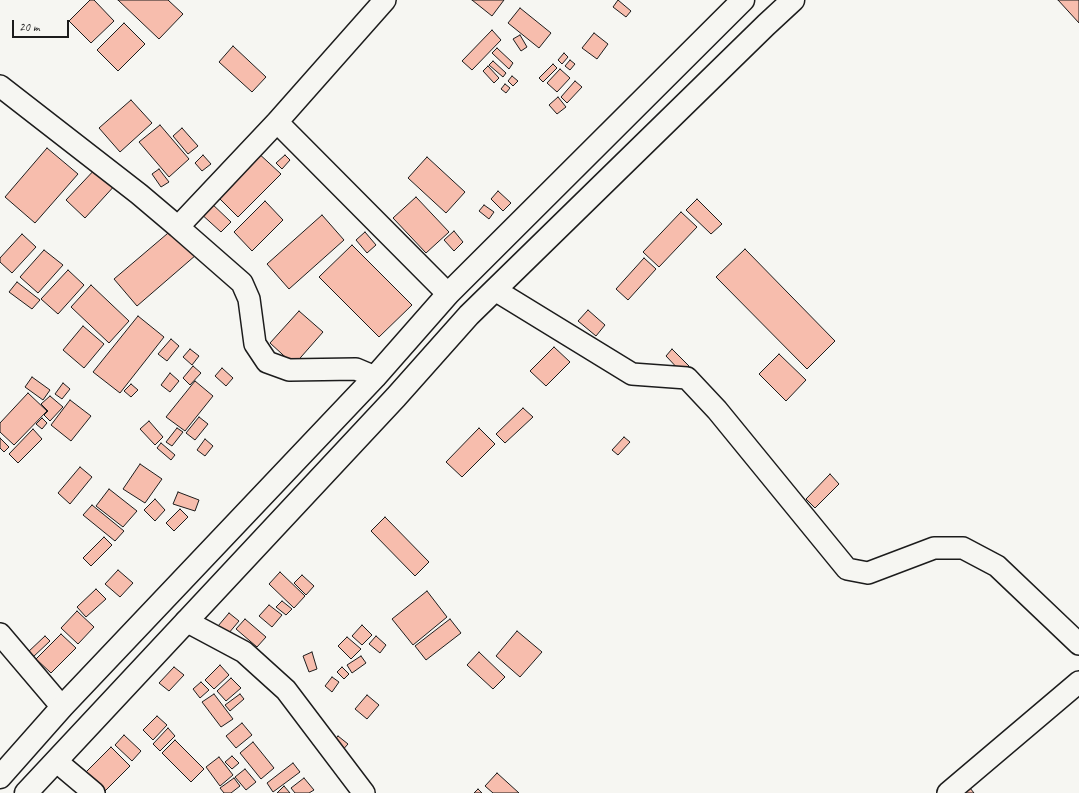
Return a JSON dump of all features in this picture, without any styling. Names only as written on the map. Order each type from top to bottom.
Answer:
[{"type":"main road","points":[[0,778],[62,707],[375,376],[448,294],[743,0]]},
{"type":"main road","points":[[26,793],[396,397],[469,316],[793,0]]},
{"type":"street","points":[[178,227],[277,122],[385,0]]},
{"type":"street","points":[[0,86],[139,194],[242,283],[250,299],[255,344],[267,362],[288,370],[356,370],[375,376]]},
{"type":"street","points":[[277,122],[448,294]]},
{"type":"street","points":[[495,290],[632,374],[687,378],[717,410],[847,569],[868,573],[934,548],[964,548],[997,566],[1079,644]]},
{"type":"street","points":[[186,621],[244,652],[286,690],[364,793]]},
{"type":"street","points":[[0,634],[62,707]]},
{"type":"street","points":[[948,793],[1079,682]]},
{"type":"street","points":[[56,761],[94,793]]},
{"type":"building","points":[[90,0],[94,0],[114,21],[91,43],[69,21]]},
{"type":"building","points":[[118,0],[168,0],[183,14],[159,39]]},
{"type":"building","points":[[472,0],[504,0],[492,16]]},
{"type":"building","points":[[618,0],[631,11],[626,17],[613,7]]},
{"type":"building","points":[[1058,0],[1079,0],[1079,23]]},
{"type":"building","points":[[520,8],[551,33],[539,48],[508,23]]},
{"type":"building","points":[[124,23],[145,44],[118,71],[97,50]]},
{"type":"building","points":[[492,30],[501,40],[472,70],[462,61]]},
{"type":"building","points":[[594,33],[608,44],[597,59],[582,48]]},
{"type":"building","points":[[520,35],[527,47],[521,51],[513,39]]},
{"type":"building","points":[[233,46],[266,77],[252,92],[219,62]]},
{"type":"building","points":[[497,48],[513,63],[509,69],[492,53]]},
{"type":"building","points":[[564,53],[568,57],[562,64],[558,60]]},
{"type":"building","points":[[570,60],[575,64],[570,70],[565,66]]},
{"type":"building","points":[[493,61],[506,73],[503,77],[489,65]]},
{"type":"building","points":[[553,64],[557,68],[543,82],[539,78]]},
{"type":"building","points":[[488,66],[499,78],[494,83],[483,71]]},
{"type":"building","points":[[560,69],[570,78],[557,92],[547,83]]},
{"type":"building","points":[[512,76],[518,81],[513,86],[508,81]]},
{"type":"building","points":[[575,81],[582,87],[567,103],[561,97]]},
{"type":"building","points":[[505,84],[510,88],[506,93],[501,89]]},
{"type":"building","points":[[558,97],[566,107],[557,114],[549,105]]},
{"type":"building","points":[[131,100],[152,123],[120,152],[99,128]]},
{"type":"building","points":[[160,125],[189,159],[169,177],[139,142]]},
{"type":"building","points":[[182,128],[198,146],[188,154],[173,136]]},
{"type":"building","points":[[47,148],[78,174],[35,223],[5,197]]},
{"type":"building","points":[[256,151],[281,174],[238,217],[214,193]]},
{"type":"building","points":[[203,155],[211,164],[202,171],[195,163]]},
{"type":"building","points":[[285,155],[290,160],[282,169],[276,163]]},
{"type":"building","points":[[427,157],[465,192],[446,213],[408,178]]},
{"type":"building","points":[[98,166],[117,183],[85,218],[66,200]]},
{"type":"building","points":[[159,169],[169,182],[161,187],[152,174]]},
{"type":"building","points":[[498,191],[511,203],[503,211],[491,199]]},
{"type":"building","points":[[416,197],[449,232],[426,253],[393,218]]},
{"type":"building","points":[[697,199],[722,224],[711,234],[686,210]]},
{"type":"building","points":[[209,201],[231,222],[221,232],[199,212]]},
{"type":"building","points":[[265,201],[283,220],[252,251],[234,232]]},
{"type":"building","points":[[484,205],[494,212],[489,219],[479,211]]},
{"type":"building","points":[[681,212],[697,227],[659,267],[643,252]]},
{"type":"building","points":[[322,215],[344,240],[289,289],[267,264]]},
{"type":"building","points":[[174,228],[196,255],[137,306],[114,279]]},
{"type":"building","points":[[454,231],[463,242],[454,251],[444,240]]},
{"type":"building","points":[[365,232],[376,245],[367,253],[356,240]]},
{"type":"building","points":[[22,234],[36,247],[12,273],[0,262],[0,258]]},
{"type":"building","points":[[352,245],[412,305],[379,337],[319,277]]},
{"type":"building","points":[[745,249],[835,341],[807,369],[716,277]]},
{"type":"building","points":[[44,250],[63,265],[38,293],[20,277]]},
{"type":"building","points":[[644,258],[656,269],[628,300],[616,289]]},
{"type":"building","points":[[68,270],[84,285],[58,314],[41,299]]},
{"type":"building","points":[[17,282],[40,300],[32,309],[9,292]]},
{"type":"building","points":[[91,285],[129,321],[109,343],[71,307]]},
{"type":"building","points":[[588,310],[605,325],[596,336],[578,321]]},
{"type":"building","points":[[299,311],[323,332],[294,365],[270,343]]},
{"type":"building","points":[[138,316],[164,337],[120,393],[93,372]]},
{"type":"building","points":[[83,326],[104,344],[84,368],[63,350]]},
{"type":"building","points":[[171,339],[179,346],[167,361],[158,354]]},
{"type":"building","points":[[554,347],[570,362],[546,386],[530,371]]},
{"type":"building","points":[[190,349],[199,356],[192,365],[183,357]]},
{"type":"building","points":[[672,349],[689,366],[682,373],[666,356]]},
{"type":"building","points":[[779,354],[806,380],[786,401],[759,374]]},
{"type":"building","points":[[193,366],[201,373],[190,385],[183,378]]},
{"type":"building","points":[[222,368],[233,378],[226,386],[215,376]]},
{"type":"building","points":[[170,373],[179,381],[170,392],[161,385]]},
{"type":"building","points":[[32,377],[50,390],[43,400],[25,387]]},
{"type":"building","points":[[195,381],[213,396],[185,431],[166,417]]},
{"type":"building","points":[[63,383],[70,389],[62,399],[55,394]]},
{"type":"building","points":[[131,384],[138,390],[131,397],[124,391]]},
{"type":"building","points":[[28,393],[47,411],[14,445],[0,432],[0,423]]},
{"type":"building","points":[[50,396],[63,407],[50,421],[44,415],[48,411],[41,404]]},
{"type":"building","points":[[70,400],[91,416],[71,441],[51,425]]},
{"type":"building","points":[[523,408],[533,417],[505,443],[496,434]]},
{"type":"building","points":[[199,417],[208,424],[195,440],[186,433]]},
{"type":"building","points":[[42,418],[47,423],[42,429],[36,424]]},
{"type":"building","points":[[149,421],[163,437],[155,445],[140,429]]},
{"type":"building","points":[[177,428],[183,432],[172,446],[166,442]]},
{"type":"building","points":[[479,428],[495,444],[462,477],[446,462]]},
{"type":"building","points":[[33,429],[42,439],[18,463],[9,454]]},
{"type":"building","points":[[624,437],[630,442],[618,455],[612,450]]},
{"type":"building","points":[[0,438],[9,447],[4,452],[0,448]]},
{"type":"building","points":[[205,439],[213,446],[205,456],[197,450]]},
{"type":"building","points":[[161,443],[175,455],[171,460],[157,448]]},
{"type":"building","points":[[140,464],[162,479],[145,503],[123,489]]},
{"type":"building","points":[[80,467],[92,477],[70,504],[58,493]]},
{"type":"building","points":[[830,474],[839,484],[815,508],[806,499]]},
{"type":"building","points":[[109,489],[137,511],[123,527],[96,506]]},
{"type":"building","points":[[178,492],[199,500],[195,511],[173,504]]},
{"type":"building","points":[[155,499],[165,510],[155,521],[144,510]]},
{"type":"building","points":[[92,505],[124,531],[115,541],[83,515]]},
{"type":"building","points":[[180,509],[188,517],[174,531],[166,523]]},
{"type":"building","points":[[385,517],[429,562],[415,576],[371,531]]},
{"type":"building","points":[[104,537],[112,545],[91,566],[83,558]]},
{"type":"building","points":[[118,570],[133,583],[120,597],[105,584]]},
{"type":"building","points":[[280,572],[305,596],[294,608],[269,584]]},
{"type":"building","points":[[302,575],[314,586],[306,595],[294,583]]},
{"type":"building","points":[[96,589],[106,599],[86,617],[77,607]]},
{"type":"building","points":[[427,591],[447,617],[413,645],[392,619]]},
{"type":"building","points":[[282,601],[292,609],[286,615],[276,607]]},
{"type":"building","points":[[269,605],[282,615],[272,627],[259,616]]},
{"type":"building","points":[[77,611],[94,627],[78,644],[61,628]]},
{"type":"building","points":[[229,613],[239,621],[228,634],[218,626]]},
{"type":"building","points":[[245,619],[266,637],[257,647],[236,629]]},
{"type":"building","points":[[450,619],[461,633],[426,660],[415,646]]},
{"type":"building","points":[[362,625],[372,635],[362,645],[352,636]]},
{"type":"building","points":[[517,631],[542,652],[520,677],[496,656]]},
{"type":"building","points":[[61,634],[76,648],[51,673],[36,659]]},
{"type":"building","points":[[45,636],[50,641],[32,658],[27,653]]},
{"type":"building","points":[[376,636],[386,645],[380,653],[369,644]]},
{"type":"building","points":[[347,637],[361,649],[351,659],[338,646]]},
{"type":"building","points":[[312,652],[317,669],[309,672],[303,656]]},
{"type":"building","points":[[479,652],[505,677],[493,689],[467,665]]},
{"type":"building","points":[[361,656],[366,663],[352,673],[347,665]]},
{"type":"building","points":[[220,665],[229,675],[214,689],[205,680]]},
{"type":"building","points":[[174,667],[184,675],[169,691],[159,683]]},
{"type":"building","points":[[342,667],[349,674],[344,679],[337,672]]},
{"type":"building","points":[[332,677],[339,682],[332,692],[325,686]]},
{"type":"building","points":[[231,678],[241,688],[226,701],[217,691]]},
{"type":"building","points":[[201,682],[209,690],[200,698],[193,689]]},
{"type":"building","points":[[214,694],[233,719],[221,727],[202,702]]},
{"type":"building","points":[[240,694],[244,699],[230,711],[225,705]]},
{"type":"building","points":[[367,695],[379,705],[367,719],[355,709]]},
{"type":"building","points":[[157,716],[167,725],[153,740],[143,730]]},
{"type":"building","points":[[242,723],[252,735],[236,748],[226,736]]},
{"type":"building","points":[[168,728],[175,736],[160,751],[153,744]]},
{"type":"building","points":[[124,735],[141,751],[132,761],[115,745]]},
{"type":"building","points":[[338,736],[348,744],[340,753],[330,745]]},
{"type":"building","points":[[175,740],[204,769],[191,782],[162,753]]},
{"type":"building","points":[[253,742],[274,768],[261,779],[240,753]]},
{"type":"building","points":[[111,747],[130,766],[105,791],[85,773]]},
{"type":"building","points":[[232,756],[239,763],[232,769],[225,762]]},
{"type":"building","points":[[219,757],[233,775],[220,786],[206,767]]},
{"type":"building","points":[[293,763],[300,772],[273,792],[267,783]]},
{"type":"building","points":[[245,769],[256,782],[246,790],[235,777]]},
{"type":"building","points":[[497,773],[519,793],[493,793],[485,786]]},
{"type":"building","points":[[234,778],[240,786],[231,793],[224,793],[220,788]]},
{"type":"building","points":[[304,778],[314,790],[309,793],[295,793],[291,788]]},
{"type":"building","points":[[284,786],[290,793],[277,793]]},
{"type":"building","points":[[970,788],[974,793],[962,793]]},
{"type":"building","points":[[478,789],[482,793],[474,793]]}]
